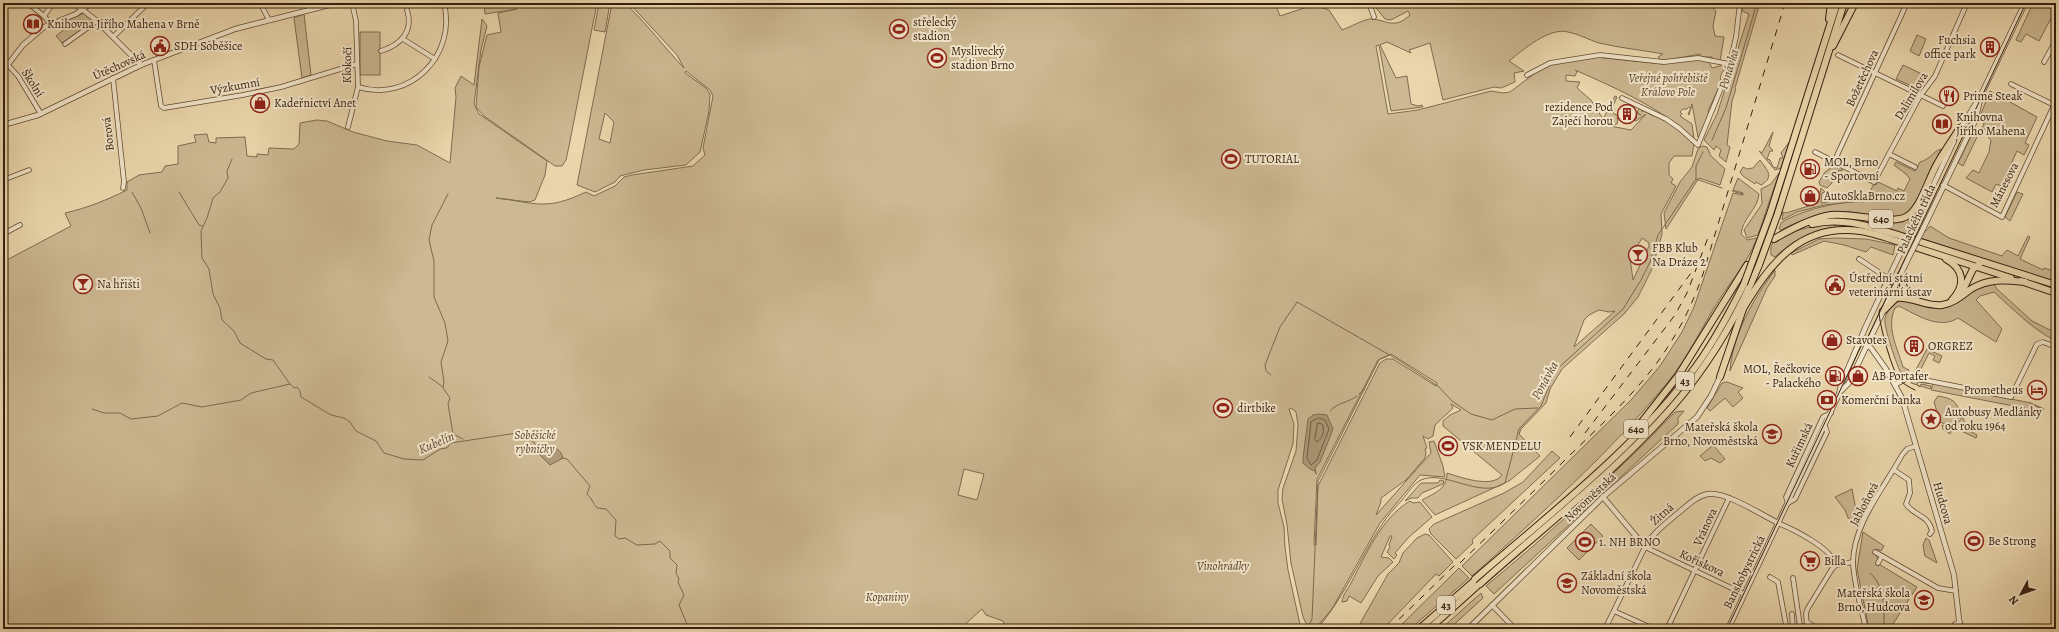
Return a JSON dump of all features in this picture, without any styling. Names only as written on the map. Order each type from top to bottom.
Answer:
[{"type":"highway","points":[[1827,35],[1831,3]]},
{"type":"highway","name":"43","points":[[1429,629],[1657,413],[1686,380],[1716,336],[1744,284],[1770,214],[1837,3]]},
{"type":"highway","name":"43","points":[[1419,629],[1476,583],[1601,476],[1647,433],[1684,392],[1718,344],[1746,294],[1759,266],[1778,213],[1844,3]]},
{"type":"highway","points":[[1826,60],[1854,3]]},
{"type":"highway","name":"640","points":[[1774,239],[1818,218],[1831,215],[1850,214],[1892,220],[1908,216],[1915,208],[1937,164],[1960,128]]},
{"type":"highway","name":"640","points":[[1718,344],[1731,330],[1770,267],[1785,252],[1804,240],[1830,232],[1853,231],[1903,240],[1865,225],[1843,221],[1818,223],[1796,229]]},
{"type":"highway","points":[[1953,300],[1962,286],[1960,273],[1952,262],[1920,245],[1996,265],[2056,285]]},
{"type":"highway","points":[[1932,252],[2056,293]]},
{"type":"highway","points":[[1966,293],[1975,275],[1976,266],[1975,261],[1968,257]]},
{"type":"highway","points":[[1953,300],[1965,288],[1976,266],[1982,264],[1996,265]]},
{"type":"highway","name":"640","points":[[1607,462],[1654,407],[1678,376],[1747,265]]},
{"type":"highway","points":[[1720,377],[1744,307],[1754,285],[1759,266]]},
{"type":"highway","points":[[1900,275],[1904,288],[1913,298]]},
{"type":"highway","points":[[1886,286],[1933,305],[1958,300],[1978,285],[1992,280],[2025,282]]},
{"type":"highway","points":[[1883,311],[1896,298],[1913,298]]},
{"type":"street","points":[[28,3],[44,16],[50,24]]},
{"type":"street","points":[[44,16],[53,3]]},
{"type":"street","points":[[73,3],[97,21],[141,65]]},
{"type":"street","points":[[3,71],[23,45],[50,24],[83,10],[91,3]]},
{"type":"street","points":[[113,37],[148,3]]},
{"type":"street","points":[[260,3],[269,20]]},
{"type":"street","name":"Útěchovská","points":[[3,124],[41,114],[141,65],[235,29],[337,3]]},
{"type":"street","name":"Klokočí","points":[[348,128],[358,87],[356,21],[352,3]]},
{"type":"street","points":[[358,87],[382,90],[402,85],[423,73],[435,59],[444,44],[446,34],[446,15],[444,3]]},
{"type":"street","points":[[1369,3],[1374,17]]},
{"type":"street","points":[[1622,98],[1666,119],[1680,128],[1698,145],[1729,64],[1736,37],[1740,3]]},
{"type":"street","name":"Dalimilova","points":[[1816,152],[1874,182],[1920,96],[1936,75],[1967,3]]},
{"type":"street","name":"Palackého třída","points":[[1831,413],[1860,341],[1899,256],[1960,128],[1982,95],[2025,3]]},
{"type":"street","name":"Božetěchova","points":[[1834,162],[1905,4]]},
{"type":"street","points":[[381,52],[394,46],[403,39],[409,26],[407,10]]},
{"type":"street","points":[[65,44],[97,21]]},
{"type":"street","points":[[403,39],[435,59]]},
{"type":"street","points":[[2044,62],[2056,40]]},
{"type":"street","points":[[1528,75],[1550,62],[1600,55],[1664,62],[1698,58],[1729,64]]},
{"type":"street","points":[[1838,55],[1943,106]]},
{"type":"street","name":"Výzkumní","points":[[154,60],[160,106],[164,108],[281,87],[357,64]]},
{"type":"street","name":"Školní","points":[[8,65],[18,76],[41,114]]},
{"type":"street","name":"Borová","points":[[113,78],[124,182],[123,188]]},
{"type":"street","points":[[2011,84],[2055,103]]},
{"type":"street","name":"Palackého třída","points":[[1841,391],[1848,386],[1975,121],[1982,95]]},
{"type":"street","name":"Mánesova","points":[[1944,185],[2002,217],[2055,103]]},
{"type":"street","points":[[1889,154],[1915,166]]},
{"type":"street","points":[[3,180],[29,170]]},
{"type":"street","points":[[3,234],[20,226]]},
{"type":"street","points":[[1859,259],[1889,279]]},
{"type":"street","points":[[1860,341],[1867,344]]},
{"type":"street","points":[[1895,385],[1908,378],[2011,397],[2037,344],[2043,342],[2056,347]]},
{"type":"street","name":"Hudcova","points":[[1867,344],[1902,398],[1954,575],[1960,629]]},
{"type":"street","name":"Novoměstská","points":[[1468,629],[1603,498],[1696,416],[1713,393],[1720,377]]},
{"type":"street","name":"Kuřimská","points":[[1778,523],[1831,413]]},
{"type":"street","name":"Kuřimská","points":[[1788,503],[1786,497],[1820,423],[1823,417],[1831,413]]},
{"type":"street","name":"Jabloňová","points":[[1866,629],[1853,562],[1857,541],[1865,519],[1907,449],[1916,446]]},
{"type":"street","points":[[1894,470],[1909,480],[1910,493],[1906,504],[1909,508],[1928,520],[1932,531],[1930,534]]},
{"type":"street","name":"Žitná","points":[[1605,629],[1645,547],[1658,530],[1695,500],[1709,494],[1716,494],[1729,498],[1778,523]]},
{"type":"street","name":"Kořískova","points":[[1603,498],[1645,547],[1744,594]]},
{"type":"street","name":"Vránova","points":[[1667,629],[1729,498]]},
{"type":"street","points":[[1778,523],[1822,548],[1830,554],[1836,565]]},
{"type":"street","name":"Banskobystrická","points":[[1728,629],[1778,523]]},
{"type":"street","points":[[1875,552],[1938,588],[1956,591]]},
{"type":"street","points":[[1878,562],[1882,556]]},
{"type":"street","points":[[1807,626],[1806,613],[1836,565],[1853,562]]},
{"type":"street","points":[[1770,577],[1778,582],[1786,625],[1788,628],[1807,626],[1818,629]]},
{"type":"street","points":[[1793,578],[1800,626]]},
{"type":"street","points":[[1492,605],[1516,629]]},
{"type":"street","points":[[1614,610],[1654,629]]},
{"type":"street","points":[[1792,614],[1793,628]]},
{"type":"street","points":[[1952,629],[1955,624],[1960,622]]},
{"type":"green space","points":[[484,3],[597,3],[566,160],[562,166],[555,166],[484,116],[476,107],[479,67],[487,35],[501,32],[498,13],[517,9],[485,14]]},
{"type":"green space","points":[[599,3],[610,3],[605,32],[594,30]]},
{"type":"green space","points":[[612,3],[625,3],[684,68],[677,55],[629,3],[1275,3],[1280,16],[1313,5],[1329,10],[1342,30],[1369,19],[1395,23],[1404,20],[1410,15],[1408,11],[1391,20],[1385,19],[1373,4],[1375,3],[1413,3],[1415,6],[1420,3],[1711,3],[1710,5],[1716,11],[1713,26],[1715,36],[1724,37],[1720,61],[1712,59],[1712,57],[1701,57],[1700,54],[1662,61],[1658,57],[1663,54],[1599,43],[1576,34],[1561,31],[1537,40],[1509,61],[1524,71],[1514,73],[1515,82],[1501,88],[1494,87],[1443,100],[1430,43],[1409,50],[1411,53],[1387,42],[1380,45],[1396,78],[1407,76],[1411,104],[1418,106],[1422,105],[1423,107],[1391,111],[1379,45],[1376,46],[1388,114],[1418,110],[1491,91],[1503,93],[1510,92],[1539,70],[1552,64],[1595,57],[1663,64],[1697,59],[1709,62],[1712,68],[1723,65],[1727,67],[1722,72],[1720,80],[1721,83],[1708,111],[1709,115],[1700,137],[1698,137],[1692,104],[1691,108],[1689,107],[1687,109],[1683,109],[1680,112],[1682,114],[1680,116],[1692,124],[1694,139],[1653,108],[1606,84],[1575,70],[1577,72],[1575,76],[1566,75],[1566,81],[1580,82],[1577,88],[1591,100],[1603,119],[1615,96],[1617,97],[1612,108],[1615,109],[1613,113],[1618,116],[1618,120],[1617,124],[1610,126],[1631,130],[1646,114],[1636,121],[1634,120],[1636,119],[1637,113],[1641,115],[1637,112],[1640,108],[1674,126],[1694,144],[1692,156],[1674,156],[1669,163],[1669,175],[1673,179],[1671,183],[1676,186],[1661,214],[1662,234],[1652,269],[1638,297],[1624,314],[1562,369],[1550,389],[1546,403],[1521,429],[1519,434],[1540,456],[1509,481],[1435,515],[1422,500],[1436,493],[1443,487],[1447,473],[1484,482],[1497,479],[1502,475],[1443,426],[1443,421],[1450,415],[1461,410],[1451,404],[1453,408],[1435,425],[1433,436],[1428,439],[1423,436],[1427,448],[1425,449],[1425,458],[1406,480],[1381,498],[1376,515],[1431,453],[1429,442],[1434,441],[1443,466],[1445,477],[1420,475],[1380,523],[1332,609],[1315,629],[1309,629],[1303,617],[1291,563],[1287,525],[1282,499],[1283,488],[1296,451],[1298,425],[1296,412],[1291,408],[1289,409],[1294,424],[1293,444],[1278,490],[1278,503],[1284,527],[1288,570],[1301,629],[1006,629],[1003,621],[986,615],[982,609],[960,629],[3,629],[3,262],[71,226],[65,213],[81,209],[127,190],[127,182],[139,175],[162,172],[165,166],[178,164],[178,146],[196,142],[194,135],[207,134],[209,142],[216,143],[216,138],[245,137],[247,156],[257,157],[257,154],[268,155],[269,148],[294,149],[299,144],[300,123],[317,120],[327,121],[353,132],[387,141],[417,145],[450,163],[456,97],[455,88],[461,76],[474,85],[482,19],[487,26],[481,50],[474,104],[479,114],[547,161],[545,175],[535,200],[529,202],[496,198],[541,204],[551,204],[561,202],[586,192],[594,196],[615,186],[624,177],[693,166],[705,155],[703,148],[713,96],[710,90],[686,71],[685,73],[706,88],[710,94],[709,111],[700,152],[686,165],[644,170],[620,176],[615,182],[595,192],[577,185]],"holes":[[[605,113],[614,122],[610,143],[599,139]],[[1642,238],[1649,243],[1633,280],[1630,258]],[[1599,310],[1609,312],[1615,311],[1574,347],[1584,320],[1589,315]],[[1391,354],[1437,383],[1436,386],[1393,359],[1386,359],[1380,363],[1318,486],[1316,545],[1314,545],[1317,479],[1378,360]],[[964,469],[984,474],[977,500],[958,495]]]},
{"type":"green space","points":[[1743,3],[1760,3],[1732,101],[1727,145],[1730,147],[1726,162],[1719,156],[1721,150],[1716,146],[1714,150],[1704,140],[1717,114],[1749,14],[1742,11]]},
{"type":"green space","points":[[2033,3],[2056,3],[2056,9],[2039,41],[2026,34],[2021,42],[2016,40]]},
{"type":"green space","points":[[84,13],[93,22],[62,43],[56,36],[65,29],[61,23]]},
{"type":"green space","points":[[304,14],[311,75],[302,78],[294,18]]},
{"type":"green space","points":[[360,32],[380,32],[380,75],[360,75]]},
{"type":"green space","points":[[1917,35],[1926,39],[1919,56],[1910,51]]},
{"type":"green space","points":[[1903,65],[1924,75],[1918,89],[1896,79]]},
{"type":"green space","points":[[1990,91],[2037,117],[2025,143],[2029,145],[2024,155],[2017,151],[2001,186],[1996,184],[1992,192],[1966,178],[1973,170],[1979,173],[1989,152],[1991,140],[1988,137],[1990,132],[1982,128],[1984,124],[1980,116]]},
{"type":"green space","points":[[1974,130],[1979,133],[1963,166],[1958,163]]},
{"type":"green space","points":[[1773,132],[1769,146],[1773,151],[1770,151],[1767,159],[1770,160],[1773,167],[1777,168],[1780,158],[1783,158],[1781,153],[1790,141],[1781,168],[1775,170],[1759,151],[1762,153]]},
{"type":"green space","points":[[1702,146],[1707,147],[1711,156],[1725,169],[1720,185],[1699,178],[1666,229],[1664,213],[1680,182],[1692,167],[1698,149]]},
{"type":"green space","points":[[1941,149],[1920,196],[1911,210],[1905,215],[1888,218],[1843,212],[1811,218],[1781,230],[1779,229],[1781,223],[1789,218],[1810,210],[1834,204],[1864,202],[1874,184],[1876,185],[1878,182],[1897,191],[1898,188],[1904,191],[1910,179],[1894,165],[1896,162],[1915,171],[1920,162]]},
{"type":"green space","points":[[1760,160],[1769,176],[1768,179],[1761,185],[1756,182],[1755,184],[1743,176],[1740,172],[1743,167],[1747,169],[1753,168]]},
{"type":"green space","points":[[1836,164],[1842,168],[1842,171],[1839,170],[1836,178],[1832,179],[1832,183],[1827,188],[1820,185],[1819,182],[1825,172]]},
{"type":"green space","points":[[1779,173],[1758,235],[1747,238],[1744,230],[1762,204],[1761,189],[1771,184]]},
{"type":"green space","points":[[1738,178],[1759,194],[1756,204],[1744,224],[1741,234],[1747,240],[1757,238],[1745,262],[1719,300],[1682,362],[1668,382],[1646,408],[1574,483],[1472,576],[1462,566],[1631,400],[1660,366],[1682,332],[1694,307],[1733,193],[1743,195],[1743,193],[1733,190]]},
{"type":"green space","points":[[1821,188],[1825,192],[1822,193],[1821,203],[1828,202],[1828,199],[1865,197],[1860,201],[1824,205],[1797,212],[1782,220],[1782,212],[1786,213],[1818,203]]},
{"type":"green space","points":[[2017,192],[2023,194],[2010,221],[2005,217]]},
{"type":"green space","points":[[1921,202],[1910,225],[1926,231],[1930,226],[1949,238],[2002,256],[2007,250],[2018,256],[2028,236],[2030,237],[2020,259],[2043,270],[2044,268],[2056,272],[2056,282],[1876,224],[1876,221],[1901,221]]},
{"type":"green space","points":[[1835,224],[1836,227],[1795,242],[1775,257],[1771,255],[1772,244],[1778,238],[1812,227]]},
{"type":"green space","points":[[1819,239],[1866,239],[1895,245],[1893,255],[1871,247],[1866,252],[1824,241],[1792,255],[1791,253]]},
{"type":"green space","points":[[1775,270],[1775,276],[1767,288],[1730,371],[1735,344],[1745,318],[1759,293]]},
{"type":"green space","points":[[1993,283],[1997,289],[2032,321],[2056,333],[2056,341],[2031,325],[1994,292],[1980,296],[1976,300],[2002,329],[1996,342],[1958,318],[1951,321],[1936,322],[1921,317],[1899,306],[1895,308],[1892,330],[1903,367],[1909,370],[1907,374],[1902,375],[1891,346],[1885,322],[1887,313],[1892,306],[1899,301],[1898,299],[1921,306],[1940,308],[1946,307],[1951,306],[1978,288]]},
{"type":"green space","points":[[1927,349],[1942,356],[1939,363],[1933,360],[1935,356],[1929,353],[1920,371],[1928,375],[1927,378],[1913,375]]},
{"type":"green space","points":[[1913,379],[2031,403],[2044,410],[2031,404],[2029,409],[1931,390],[1933,384],[1918,382],[1917,385],[1911,383]]},
{"type":"green space","points":[[1727,382],[1743,388],[1738,392],[1743,398],[1733,407],[1725,398],[1710,411],[1707,408],[1722,383]]},
{"type":"green space","points":[[1921,384],[1931,386],[1930,389],[1920,386]]},
{"type":"green space","points":[[1938,396],[1950,399],[1958,406],[1960,415],[1956,423],[1948,425],[1940,422],[1934,402]]},
{"type":"green space","points":[[1684,411],[1678,418],[1678,424],[1494,594],[1486,586],[1583,502],[1630,458],[1675,412]]},
{"type":"green space","points":[[1962,416],[1968,430],[1977,435],[1976,438],[1953,427],[1950,434],[1943,429],[1942,425],[1948,426],[1957,424]]},
{"type":"green space","points":[[1713,445],[1725,459],[1720,463],[1711,458],[1705,461],[1700,456]]},
{"type":"green space","points":[[1552,451],[1560,458],[1472,540],[1473,543],[1456,559],[1431,534],[1429,529],[1434,524],[1504,493],[1523,482]]},
{"type":"green space","points":[[1440,480],[1444,481],[1443,484],[1422,493],[1418,498],[1411,498],[1405,501],[1421,483],[1438,483]]},
{"type":"green space","points":[[1852,489],[1858,521],[1856,524],[1853,519],[1848,518],[1845,510],[1835,497]]},
{"type":"green space","points":[[1410,501],[1413,503],[1420,502],[1432,517],[1409,537],[1395,553],[1397,555],[1394,559],[1387,552],[1390,547],[1389,545],[1392,536],[1390,536],[1381,557],[1389,558],[1393,562],[1378,576],[1361,603],[1349,596],[1347,601],[1342,602],[1344,595],[1375,538],[1391,517]]},
{"type":"green space","name":"1. NH BRNO","points":[[1591,524],[1603,536],[1579,560],[1567,548]]},
{"type":"green space","points":[[1863,532],[1884,546],[1881,551],[1877,549],[1874,553],[1878,558],[1877,563],[1917,587],[1891,629],[1869,629],[1857,569]]},
{"type":"green space","points":[[1425,534],[1429,535],[1453,562],[1439,576],[1436,574],[1383,629],[1357,629],[1388,574],[1399,563],[1403,553],[1417,538]]},
{"type":"green space","points":[[1926,538],[1929,540],[1937,563],[1925,556],[1923,545]]},
{"type":"green space","points":[[1459,568],[1469,578],[1410,629],[1397,629]]},
{"type":"green space","points":[[1481,593],[1483,598],[1449,629],[1441,629]]},
{"type":"water","points":[[1313,415],[1327,415],[1333,429],[1320,462],[1315,468],[1316,474],[1315,471],[1303,463],[1303,458],[1308,419]]},
{"type":"water","points":[[540,446],[557,449],[562,454],[563,458],[550,465],[537,452]]},
{"type":"waterway","name":"Ponávka","points":[[1712,140],[1726,108],[1757,3]]},
{"type":"waterway","name":"Ponávka","points":[[1317,629],[1335,605],[1383,522],[1418,482],[1430,478],[1441,478],[1474,487],[1485,488],[1495,487],[1505,483],[1519,429],[1541,406],[1555,371],[1623,309],[1650,262],[1658,235],[1696,179],[1696,166],[1703,152]]},
{"type":"waterway","points":[[232,159],[227,171],[228,178],[220,192],[213,198],[201,231],[202,258],[209,269],[213,294],[220,308],[222,320],[234,331],[240,343],[266,359],[273,360],[290,384]]},
{"type":"waterway","points":[[1696,179],[1722,188]]},
{"type":"waterway","points":[[1732,191],[1743,194]]},
{"type":"waterway","points":[[132,192],[141,208],[150,233]]},
{"type":"waterway","points":[[179,192],[199,225],[202,226]]},
{"type":"waterway","points":[[448,194],[432,225],[429,240],[434,261],[434,297],[445,323],[448,341],[441,362],[444,382],[443,388],[450,398],[448,404],[453,434],[463,439]]},
{"type":"waterway","points":[[1271,375],[1266,371],[1265,365],[1280,327],[1297,302],[1400,361],[1438,386],[1452,401],[1471,414],[1492,420],[1515,409],[1538,408]]},
{"type":"waterway","points":[[1307,629],[1312,619],[1318,481],[1378,362],[1380,359],[1388,356]]},
{"type":"waterway","points":[[429,377],[443,387]]},
{"type":"waterway","name":"Kubelín","points":[[92,409],[104,413],[120,413],[131,419],[158,416],[182,403],[202,407],[241,400],[251,393],[290,384],[294,388],[297,387],[300,391],[301,397],[331,415],[344,418],[350,422],[356,431],[376,441],[384,453],[404,459],[423,460],[440,449],[447,448],[451,443],[517,433]]},
{"type":"waterway","points":[[1359,394],[1365,389]]},
{"type":"waterway","points":[[1330,411],[1336,406],[1357,396]]},
{"type":"waterway","name":"Kubelín","points":[[524,434],[540,448]]},
{"type":"waterway","name":"Kubelín","points":[[562,458],[567,459],[590,486],[587,494],[597,508],[606,509],[616,520],[615,536],[619,539],[625,538],[637,545],[655,544],[660,541],[670,551],[670,558],[677,565],[676,573],[679,579],[678,582],[684,595],[679,605],[689,629]]},
{"type":"waterway","points":[[1870,573],[1879,585],[1883,599],[1884,629]]},
{"type":"tunnel","points":[[1902,243],[1918,248]]},
{"type":"tram line","points":[[1865,343],[2026,3]]},
{"type":"tram line","points":[[1879,312],[1886,347],[1896,374],[1902,382],[1915,390]]},
{"type":"tram line","points":[[1863,343],[1869,339],[1876,338],[1882,340],[1888,345]]},
{"type":"tram line","points":[[1727,629],[1863,342]]},
{"type":"railway","points":[[1460,563],[1630,395],[1648,375],[1678,330],[1691,304],[1703,274],[1785,3]]},
{"type":"railway","points":[[1585,433],[1675,315],[1687,293],[1709,235]]},
{"type":"railway","points":[[1570,437],[1691,273]]},
{"type":"railway","points":[[1389,629],[1456,564]]},
{"type":"place","name":"Knihovna Jiřího Mahena v Brně","points":[[33,24]]},
{"type":"place","name":"střelecký stadion","points":[[899,29]]},
{"type":"place","name":"SDH Soběšice","points":[[160,46]]},
{"type":"place","name":"Fuchsia office park","points":[[1990,47]]},
{"type":"place","name":"Myslivecký stadion Brno","points":[[937,58]]},
{"type":"place","name":"Prime Steak","points":[[1949,96]]},
{"type":"place","name":"Kadeřnictví Anet","points":[[260,103]]},
{"type":"place","name":"rezidence Pod Zaječí horou","points":[[1627,114]]},
{"type":"place","name":"Knihovna Jiřího Mahena","points":[[1942,124]]},
{"type":"place","name":"TUTORIAL","points":[[1231,159]]},
{"type":"place","name":"MOL, Brno - Sportovní","points":[[1810,169]]},
{"type":"place","name":"AutoSklaBrno.cz","points":[[1810,196]]},
{"type":"place","name":"FBB Klub Na Dráze 2","points":[[1638,255]]},
{"type":"place","name":"Na hřišti","points":[[83,284]]},
{"type":"place","name":"Ústřední státní veterinární ústav","points":[[1835,285]]},
{"type":"place","name":"Stavotes","points":[[1832,340]]},
{"type":"place","name":"ORGREZ","points":[[1914,346]]},
{"type":"place","name":"MOL, Řečkovice - Palackého","points":[[1835,376]]},
{"type":"place","name":"AB Portafer","points":[[1858,376]]},
{"type":"place","name":"Prometheus","points":[[2037,390]]},
{"type":"place","name":"Komerční banka","points":[[1827,400]]},
{"type":"place","name":"dirtbike","points":[[1223,408]]},
{"type":"place","name":"Autobusy Medlánky od roku 1964","points":[[1931,419]]},
{"type":"place","name":"Mateřská škola Brno, Novoměstská","points":[[1772,434]]},
{"type":"place","name":"VSK MENDELU","points":[[1448,446]]},
{"type":"place","name":"Be Strong","points":[[1974,541]]},
{"type":"place","name":"1. NH BRNO","points":[[1585,542]]},
{"type":"place","name":"Billa","points":[[1810,561]]},
{"type":"place","name":"Základní škola Novoměstská","points":[[1567,583]]},
{"type":"place","name":"Mateřská škola Brno, Hudcova","points":[[1924,600]]},
{"type":"park label","name":"Veřejné pohřebiště Královo Pole","points":[[1668,85]]},
{"type":"park label","name":"Soběšické rybníčky","points":[[535,442]]},
{"type":"park label","name":"Vinohrádky","points":[[1223,566]]},
{"type":"park label","name":"Kopaniny","points":[[887,597]]}]
